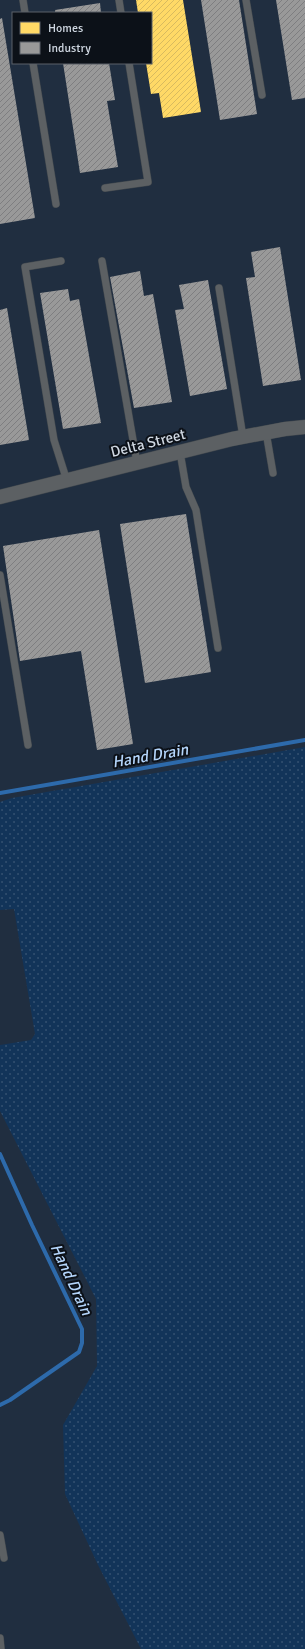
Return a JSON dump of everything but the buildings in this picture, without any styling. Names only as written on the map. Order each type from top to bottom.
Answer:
[{"type":"street","name":"Delta Street","points":[[0,497],[243,437],[266,432],[305,427]]},
{"type":"lane","points":[[23,0],[25,12]]},
{"type":"lane","points":[[119,0],[121,12]]},
{"type":"lane","points":[[246,0],[262,95]]},
{"type":"lane","points":[[33,64],[56,204]]},
{"type":"lane","points":[[105,188],[148,182],[129,64]]},
{"type":"lane","points":[[102,260],[137,463]]},
{"type":"lane","points":[[61,262],[25,267],[54,440],[67,481]]},
{"type":"lane","points":[[219,288],[243,437]]},
{"type":"lane","points":[[266,432],[273,473]]},
{"type":"lane","points":[[180,452],[186,487],[196,510],[218,648]]},
{"type":"lane","points":[[0,575],[28,744]]},
{"type":"lane","points":[[0,1535],[4,1558]]},
{"type":"lane","points":[[0,1638],[1,1649]]},
{"type":"shaded area","points":[[0,0],[305,0],[305,1649],[0,1649]]},
{"type":"shaded area","points":[[305,747],[305,1649],[141,1649],[98,1565],[65,1494],[63,1425],[97,1366],[96,1299],[0,1111],[0,1045],[31,1040],[35,1034],[14,909],[0,910],[0,802],[12,798]]},
{"type":"waterway","name":"Hand Drain","points":[[0,793],[305,740]]},
{"type":"waterway","name":"Hand Drain","points":[[0,1154],[82,1329],[82,1343],[79,1352],[10,1400],[0,1405]]}]
